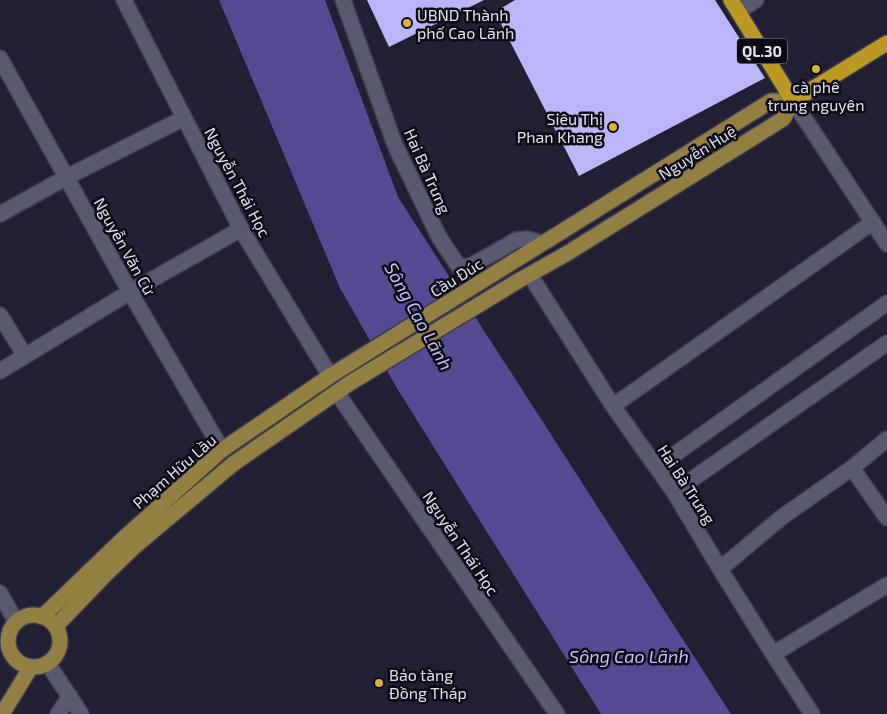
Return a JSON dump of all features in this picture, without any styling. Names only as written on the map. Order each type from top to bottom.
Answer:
[{"type":"highway","name":"QL.30","points":[[734,6],[793,101]]},
{"type":"highway","name":"Nguyễn Huệ","points":[[793,101],[887,43]]},
{"type":"main road","name":"Cầu Đúc","points":[[343,368],[771,101],[793,101]]},
{"type":"main road","name":"Nguyễn Huệ","points":[[524,278],[783,119],[793,101]]},
{"type":"main road","points":[[56,626],[134,547],[233,464],[350,383],[524,278]]},
{"type":"main road","name":"Phạm Hữu Lầu","points":[[42,617],[125,537],[222,450],[343,368]]},
{"type":"main road","points":[[32,615],[42,617],[49,619],[56,626],[61,642],[55,658],[48,664],[40,667],[23,665],[4,651],[11,628],[24,617],[32,615]]},
{"type":"main road","points":[[2,714],[31,667]]},
{"type":"street","name":"Nguyễn Thái Học","points":[[124,0],[241,229],[330,376]]},
{"type":"street","name":"Hai Bà Trưng","points":[[343,0],[396,145],[439,237],[459,267],[470,266],[516,240],[527,239],[542,243]]},
{"type":"street","points":[[734,6],[756,0]]},
{"type":"street","name":"Nguyễn Văn Cừ","points":[[0,58],[130,292],[222,450]]},
{"type":"street","points":[[793,101],[887,244]]},
{"type":"street","points":[[0,214],[184,118]]},
{"type":"street","points":[[613,406],[872,222]]},
{"type":"street","points":[[0,371],[130,292],[241,229]]},
{"type":"street","name":"Hai Bà Trưng","points":[[524,278],[674,492],[720,569],[812,714]]},
{"type":"street","points":[[657,467],[887,303]]},
{"type":"street","points":[[0,315],[25,356]]},
{"type":"street","points":[[674,492],[887,343]]},
{"type":"street","name":"Nguyễn Thái Học","points":[[337,393],[556,714]]},
{"type":"street","points":[[720,569],[782,517],[852,468],[887,439]]},
{"type":"street","points":[[852,468],[887,518]]},
{"type":"street","points":[[773,654],[887,585]]},
{"type":"street","points":[[0,593],[16,622]]},
{"type":"street","points":[[48,664],[82,714]]},
{"type":"street","points":[[58,714],[70,696]]},
{"type":"water","name":"Sông Cao Lãnh","points":[[219,0],[325,0],[398,197],[731,714],[601,714],[398,390],[340,288]]},
{"type":"building","name":"UBND Thành phố Cao Lãnh","points":[[367,0],[484,0],[389,47]]},
{"type":"building","name":"Siêu Thị Phan Khang","points":[[515,0],[715,0],[765,78],[579,176],[495,12]]},
{"type":"place","name":"UBND Thành phố Cao Lãnh","points":[[407,23]]},
{"type":"place","name":"cà phê trung nguyên","points":[[816,69]]},
{"type":"place","name":"Siêu Thị Phan Khang","points":[[613,127]]},
{"type":"place","name":"Bảo tàng Đồng Tháp","points":[[379,683]]}]
